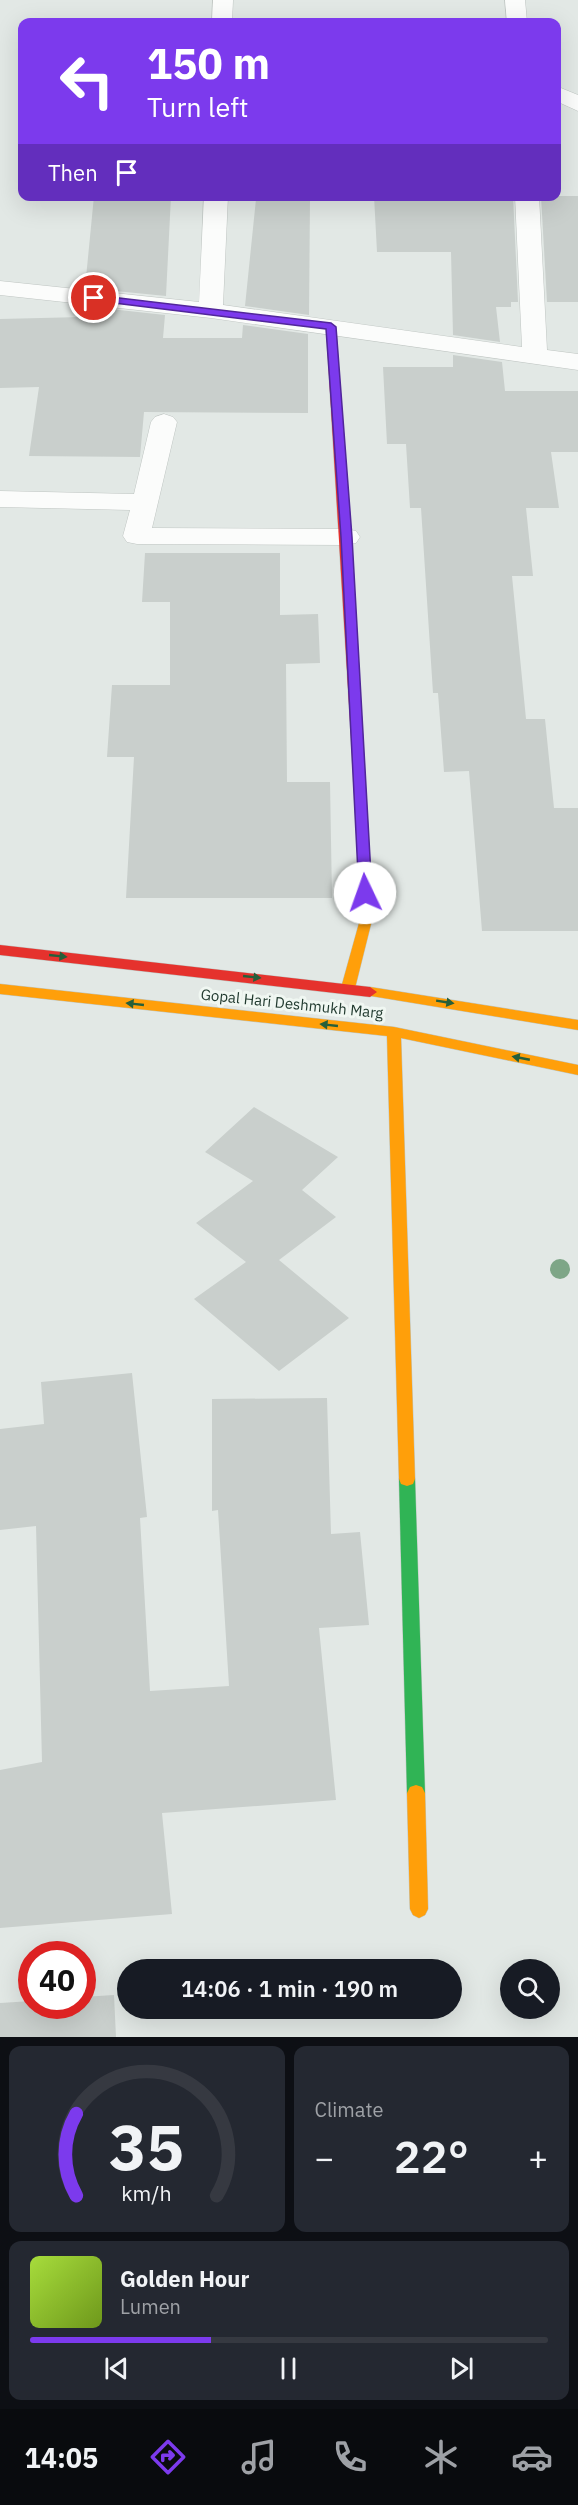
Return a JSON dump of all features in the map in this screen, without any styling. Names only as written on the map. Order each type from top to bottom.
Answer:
[{"type":"street","points":[[222,18],[223,0]]},
{"type":"street","points":[[515,1],[517,18]]},
{"type":"street","points":[[561,95],[578,104]]},
{"type":"street","points":[[212,311],[216,201]]},
{"type":"street","points":[[527,201],[535,356]]},
{"type":"street","points":[[0,288],[212,311],[578,362]]},
{"type":"street","points":[[331,327],[346,537],[367,916],[348,988]]},
{"type":"street","points":[[164,422],[137,536],[346,537]]},
{"type":"street","points":[[0,499],[146,502]]},
{"type":"street","name":"Gopal Hari Deshmukh Marg","points":[[0,950],[348,988],[578,1025]]},
{"type":"street","name":"Gopal Hari Deshmukh Marg","points":[[0,989],[394,1032],[578,1070]]},
{"type":"street","points":[[394,1032],[419,1909]]},
{"type":"building","points":[[561,196],[578,196],[578,302],[547,302],[541,201],[561,201]]},
{"type":"building","points":[[94,201],[171,201],[166,296],[85,288]]},
{"type":"building","points":[[256,201],[310,201],[309,315],[245,306]]},
{"type":"building","points":[[374,201],[513,201],[518,302],[511,302],[511,307],[496,307],[500,342],[453,335],[451,252],[377,252]]},
{"type":"building","points":[[83,306],[165,315],[163,338],[242,338],[243,325],[308,334],[308,413],[144,412],[140,457],[29,456],[39,387],[0,388],[0,319],[82,317]]},
{"type":"building","points":[[453,355],[502,362],[505,391],[578,391],[578,452],[551,452],[559,508],[526,508],[533,576],[512,576],[526,719],[545,719],[554,808],[578,808],[578,931],[482,931],[469,771],[444,772],[438,693],[433,693],[421,508],[410,508],[406,444],[387,444],[383,367],[453,367]]},
{"type":"building","points":[[145,553],[280,553],[280,615],[318,614],[320,663],[286,664],[287,782],[330,782],[332,898],[126,898],[134,757],[107,757],[112,685],[170,685],[170,602],[142,602]]},
{"type":"building","points":[[254,1107],[338,1157],[302,1190],[336,1217],[279,1260],[349,1318],[279,1371],[194,1299],[246,1262],[196,1223],[253,1181],[205,1152]]},
{"type":"building","points":[[132,1373],[147,1517],[140,1518],[150,1691],[229,1686],[218,1510],[212,1511],[212,1399],[327,1398],[331,1534],[360,1532],[369,1625],[319,1628],[336,1800],[162,1813],[172,1914],[0,1928],[0,1770],[42,1762],[36,1526],[0,1530],[0,1429],[44,1424],[41,1382]]},
{"type":"building","points":[[114,1995],[116,2037],[0,2037],[0,2003],[18,2002],[18,2019],[96,2019],[96,1996]]},
{"type":"traffic: fast","points":[[407,1479],[416,1793]]},
{"type":"traffic: slow","points":[[348,988],[367,916],[357,738]]},
{"type":"traffic: slow","points":[[0,989],[394,1032],[578,1070]]},
{"type":"traffic: slow","points":[[370,992],[578,1025]]},
{"type":"traffic: slow","points":[[394,1032],[407,1479]]},
{"type":"traffic: slow","points":[[416,1793],[419,1909]]},
{"type":"traffic: jam","points":[[331,327],[357,738]]},
{"type":"traffic: jam","points":[[0,950],[370,992]]},
{"type":"route","points":[[94,298],[331,327],[346,537],[365,893]]}]
